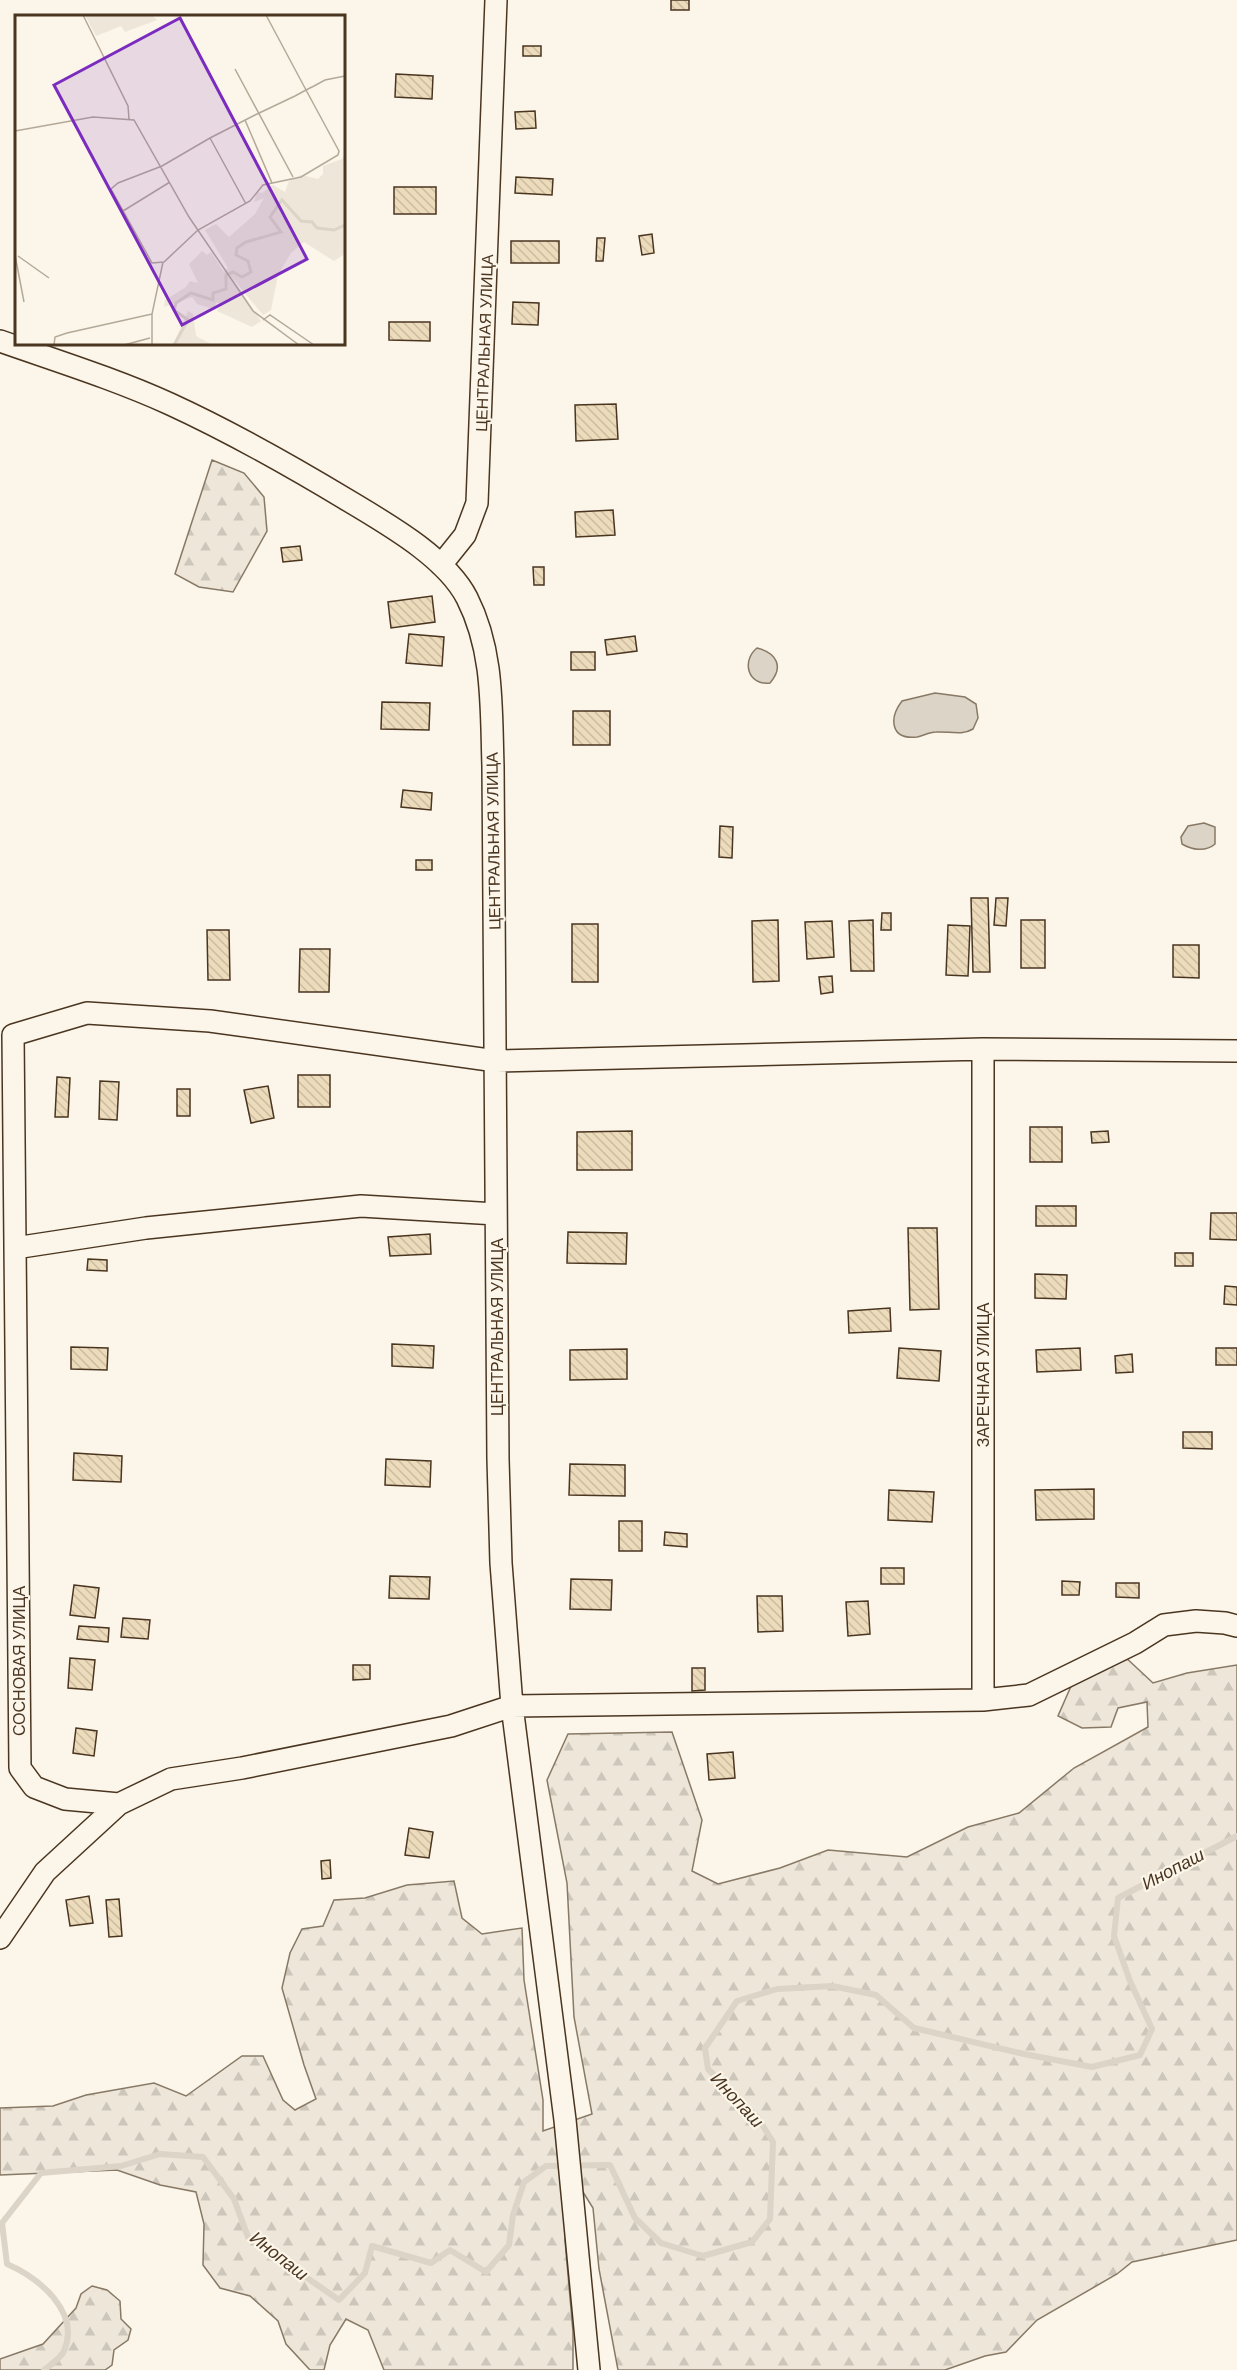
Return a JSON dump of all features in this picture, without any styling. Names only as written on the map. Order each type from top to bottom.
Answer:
[{"type":"street","name":"ЦЕНТРАЛЬНАЯ УЛИЦА","points":[[496,0],[477,503],[465,535],[441,565],[466,597],[484,642],[491,674],[498,1471],[501,1563],[512,1706],[565,2120],[589,2370]]},
{"type":"street","points":[[0,341],[102,376],[169,404],[244,441],[371,514],[441,565]]},
{"type":"street","name":"СОСНОВАЯ УЛИЦА","points":[[119,1804],[64,1799],[34,1787],[20,1768],[13,1035],[87,1012],[210,1022],[496,1060]]},
{"type":"street","points":[[496,1060],[983,1049],[1237,1051]]},
{"type":"street","name":"ЗАРЕЧНАЯ УЛИЦА","points":[[983,1049],[983,1700]]},
{"type":"street","points":[[15,1248],[146,1228],[361,1206],[496,1214]]},
{"type":"street","points":[[0,1938],[45,1872],[119,1804],[171,1779],[242,1768],[451,1725],[512,1706],[983,1700],[1029,1695],[1135,1643],[1164,1625],[1196,1621],[1237,1626]]},
{"type":"green space","points":[[212,460],[244,473],[264,497],[267,531],[233,592],[199,587],[175,574]]},
{"type":"green space","points":[[1123,1655],[1153,1683],[1187,1673],[1237,1665],[1237,2240],[1132,2262],[1117,2274],[1037,2320],[1006,2352],[985,2356],[945,2370],[618,2370],[599,2269],[593,2208],[583,2192],[566,2200],[568,2217],[565,2240],[573,2332],[573,2370],[384,2370],[368,2330],[346,2319],[330,2345],[324,2370],[310,2370],[286,2344],[278,2321],[250,2296],[220,2288],[203,2265],[204,2224],[196,2192],[160,2185],[117,2170],[0,2175],[0,2108],[53,2106],[86,2095],[154,2083],[186,2096],[242,2056],[263,2056],[283,2100],[295,2110],[316,2099],[282,1988],[290,1953],[302,1929],[323,1926],[334,1900],[365,1898],[407,1885],[454,1881],[462,1918],[482,1934],[522,1928],[524,1980],[543,2100],[543,2131],[592,2114],[574,2017],[567,1883],[547,1780],[568,1734],[672,1732],[702,1820],[692,1871],[718,1884],[780,1868],[828,1850],[907,1857],[968,1827],[1019,1813],[1074,1768],[1148,1727],[1147,1702],[1118,1708],[1111,1727],[1082,1728],[1058,1716],[1075,1677]]},
{"type":"green space","points":[[92,2286],[107,2290],[120,2301],[121,2319],[131,2329],[128,2340],[114,2350],[112,2365],[105,2370],[0,2370],[0,2359],[43,2344],[76,2308],[81,2294]]},
{"type":"shaded area","points":[[757,648],[769,653],[776,661],[777,671],[770,683],[756,681],[749,672],[749,659]]},
{"type":"shaded area","points":[[935,693],[965,697],[976,704],[978,718],[973,729],[960,733],[933,732],[917,737],[901,735],[894,726],[894,721],[902,701]]},
{"type":"shaded area","points":[[1204,823],[1215,827],[1215,844],[1199,849],[1182,844],[1181,837],[1188,826]]},
{"type":"building","points":[[671,0],[689,0],[689,10],[671,10]]},
{"type":"building","points":[[523,46],[541,46],[541,56],[523,56]]},
{"type":"building","points":[[396,74],[433,76],[432,99],[395,97]]},
{"type":"building","points":[[535,111],[536,128],[516,129],[515,112]]},
{"type":"building","points":[[516,177],[553,179],[552,195],[515,193]]},
{"type":"building","points":[[394,187],[436,187],[436,214],[394,214]]},
{"type":"building","points":[[652,234],[654,253],[642,255],[639,236]]},
{"type":"building","points":[[597,238],[605,238],[603,261],[596,261]]},
{"type":"building","points":[[511,241],[559,241],[559,263],[511,263]]},
{"type":"building","points":[[513,302],[539,303],[538,325],[512,324]]},
{"type":"building","points":[[389,322],[430,322],[430,341],[389,340]]},
{"type":"building","points":[[616,404],[618,439],[576,441],[575,405]]},
{"type":"building","points":[[613,510],[615,535],[576,537],[575,512]]},
{"type":"building","points":[[300,546],[302,560],[283,562],[281,548]]},
{"type":"building","points":[[533,567],[544,567],[544,585],[534,585]]},
{"type":"building","points":[[432,596],[435,622],[391,628],[388,602]]},
{"type":"building","points":[[409,634],[444,637],[442,666],[406,663]]},
{"type":"building","points":[[635,636],[637,651],[607,655],[605,640]]},
{"type":"building","points":[[571,652],[595,652],[595,670],[571,670]]},
{"type":"building","points":[[382,702],[430,703],[429,730],[381,729]]},
{"type":"building","points":[[573,711],[610,711],[610,745],[573,745]]},
{"type":"building","points":[[403,790],[432,793],[431,810],[401,807]]},
{"type":"building","points":[[720,826],[733,827],[732,858],[719,857]]},
{"type":"building","points":[[416,860],[432,860],[432,870],[416,870]]},
{"type":"building","points":[[971,898],[988,898],[990,972],[973,972]]},
{"type":"building","points":[[996,898],[1008,898],[1006,926],[994,925]]},
{"type":"building","points":[[882,913],[891,913],[891,930],[881,930]]},
{"type":"building","points":[[778,920],[779,981],[753,982],[752,921]]},
{"type":"building","points":[[873,920],[874,971],[851,971],[849,921]]},
{"type":"building","points":[[1021,920],[1045,920],[1045,968],[1021,968]]},
{"type":"building","points":[[832,921],[834,957],[807,959],[805,922]]},
{"type":"building","points":[[572,924],[598,924],[598,982],[572,982]]},
{"type":"building","points":[[948,925],[970,926],[968,976],[946,975]]},
{"type":"building","points":[[207,930],[229,930],[230,980],[208,980]]},
{"type":"building","points":[[1173,945],[1199,945],[1199,978],[1173,977]]},
{"type":"building","points":[[300,949],[330,949],[329,992],[299,992]]},
{"type":"building","points":[[832,976],[833,992],[821,994],[819,977]]},
{"type":"building","points":[[298,1075],[330,1075],[330,1107],[298,1107]]},
{"type":"building","points":[[57,1077],[70,1078],[68,1117],[55,1117]]},
{"type":"building","points":[[100,1081],[119,1082],[117,1120],[99,1119]]},
{"type":"building","points":[[268,1086],[274,1118],[251,1123],[244,1090]]},
{"type":"building","points":[[177,1089],[190,1089],[190,1116],[177,1116]]},
{"type":"building","points":[[1030,1127],[1062,1127],[1062,1162],[1030,1162]]},
{"type":"building","points":[[632,1131],[632,1170],[577,1170],[577,1132]]},
{"type":"building","points":[[1108,1131],[1109,1142],[1092,1143],[1091,1132]]},
{"type":"building","points":[[1036,1206],[1076,1206],[1076,1226],[1036,1226]]},
{"type":"building","points":[[1211,1213],[1237,1213],[1237,1240],[1210,1239]]},
{"type":"building","points":[[908,1228],[937,1228],[939,1309],[910,1310]]},
{"type":"building","points":[[568,1232],[627,1233],[626,1264],[567,1263]]},
{"type":"building","points":[[430,1234],[431,1254],[390,1256],[388,1237]]},
{"type":"building","points":[[1175,1253],[1193,1253],[1193,1266],[1175,1266]]},
{"type":"building","points":[[88,1259],[107,1260],[107,1271],[87,1270]]},
{"type":"building","points":[[1035,1274],[1067,1275],[1066,1299],[1035,1298]]},
{"type":"building","points":[[1225,1286],[1237,1287],[1237,1305],[1224,1304]]},
{"type":"building","points":[[890,1308],[891,1331],[849,1333],[848,1311]]},
{"type":"building","points":[[392,1344],[434,1346],[433,1368],[392,1366]]},
{"type":"building","points":[[71,1347],[108,1348],[107,1370],[71,1369]]},
{"type":"building","points":[[899,1348],[941,1351],[939,1381],[897,1378]]},
{"type":"building","points":[[1080,1348],[1081,1370],[1037,1372],[1036,1350]]},
{"type":"building","points":[[1216,1348],[1237,1348],[1237,1365],[1216,1365]]},
{"type":"building","points":[[627,1349],[627,1379],[570,1380],[570,1350]]},
{"type":"building","points":[[1132,1354],[1133,1372],[1116,1373],[1115,1356]]},
{"type":"building","points":[[1183,1432],[1212,1432],[1212,1449],[1183,1448]]},
{"type":"building","points":[[74,1453],[122,1456],[121,1482],[73,1480]]},
{"type":"building","points":[[386,1459],[431,1461],[430,1487],[385,1485]]},
{"type":"building","points":[[570,1464],[625,1465],[625,1496],[569,1495]]},
{"type":"building","points":[[1094,1489],[1094,1519],[1036,1520],[1035,1490]]},
{"type":"building","points":[[889,1490],[934,1492],[932,1522],[888,1520]]},
{"type":"building","points":[[619,1521],[642,1521],[642,1551],[619,1551]]},
{"type":"building","points":[[665,1532],[687,1534],[687,1547],[664,1545]]},
{"type":"building","points":[[881,1568],[904,1568],[904,1584],[881,1584]]},
{"type":"building","points":[[390,1576],[430,1577],[429,1599],[389,1598]]},
{"type":"building","points":[[571,1579],[612,1580],[611,1610],[570,1609]]},
{"type":"building","points":[[1062,1581],[1080,1582],[1079,1595],[1062,1595]]},
{"type":"building","points":[[1116,1583],[1139,1583],[1139,1598],[1116,1597]]},
{"type":"building","points":[[74,1585],[99,1588],[95,1618],[70,1615]]},
{"type":"building","points":[[757,1596],[782,1596],[783,1631],[758,1632]]},
{"type":"building","points":[[868,1601],[870,1634],[848,1636],[846,1602]]},
{"type":"building","points":[[123,1618],[150,1620],[148,1639],[121,1637]]},
{"type":"building","points":[[79,1626],[109,1628],[108,1642],[77,1639]]},
{"type":"building","points":[[70,1658],[95,1660],[92,1690],[68,1688]]},
{"type":"building","points":[[353,1665],[370,1665],[370,1679],[353,1680]]},
{"type":"building","points":[[692,1668],[705,1668],[705,1690],[692,1691]]},
{"type":"building","points":[[76,1728],[97,1731],[94,1756],[73,1753]]},
{"type":"building","points":[[733,1752],[735,1778],[709,1780],[707,1754]]},
{"type":"building","points":[[409,1828],[433,1832],[429,1858],[405,1855]]},
{"type":"building","points":[[330,1860],[331,1878],[322,1879],[321,1861]]},
{"type":"building","points":[[89,1896],[93,1923],[70,1926],[66,1900]]},
{"type":"building","points":[[119,1899],[122,1936],[109,1937],[106,1900]]},
{"type":"waterway","name":"Инопаш","points":[[44,2370],[63,2354],[68,2337],[67,2323],[62,2310],[44,2287],[7,2264],[2,2223],[41,2173],[121,2166],[160,2154],[203,2157],[234,2199],[248,2237],[339,2300],[365,2273],[372,2246],[431,2263],[450,2250],[486,2272],[509,2245],[513,2215],[524,2182],[546,2166],[610,2165],[635,2218],[661,2243],[703,2256],[752,2242],[770,2219],[773,2142],[758,2118],[708,2069],[705,2048],[737,2001],[777,1989],[832,1986],[876,1995],[914,2028],[1024,2054],[1092,2067],[1140,2055],[1152,2029],[1130,1981],[1114,1936],[1118,1898],[1237,1836]]}]
